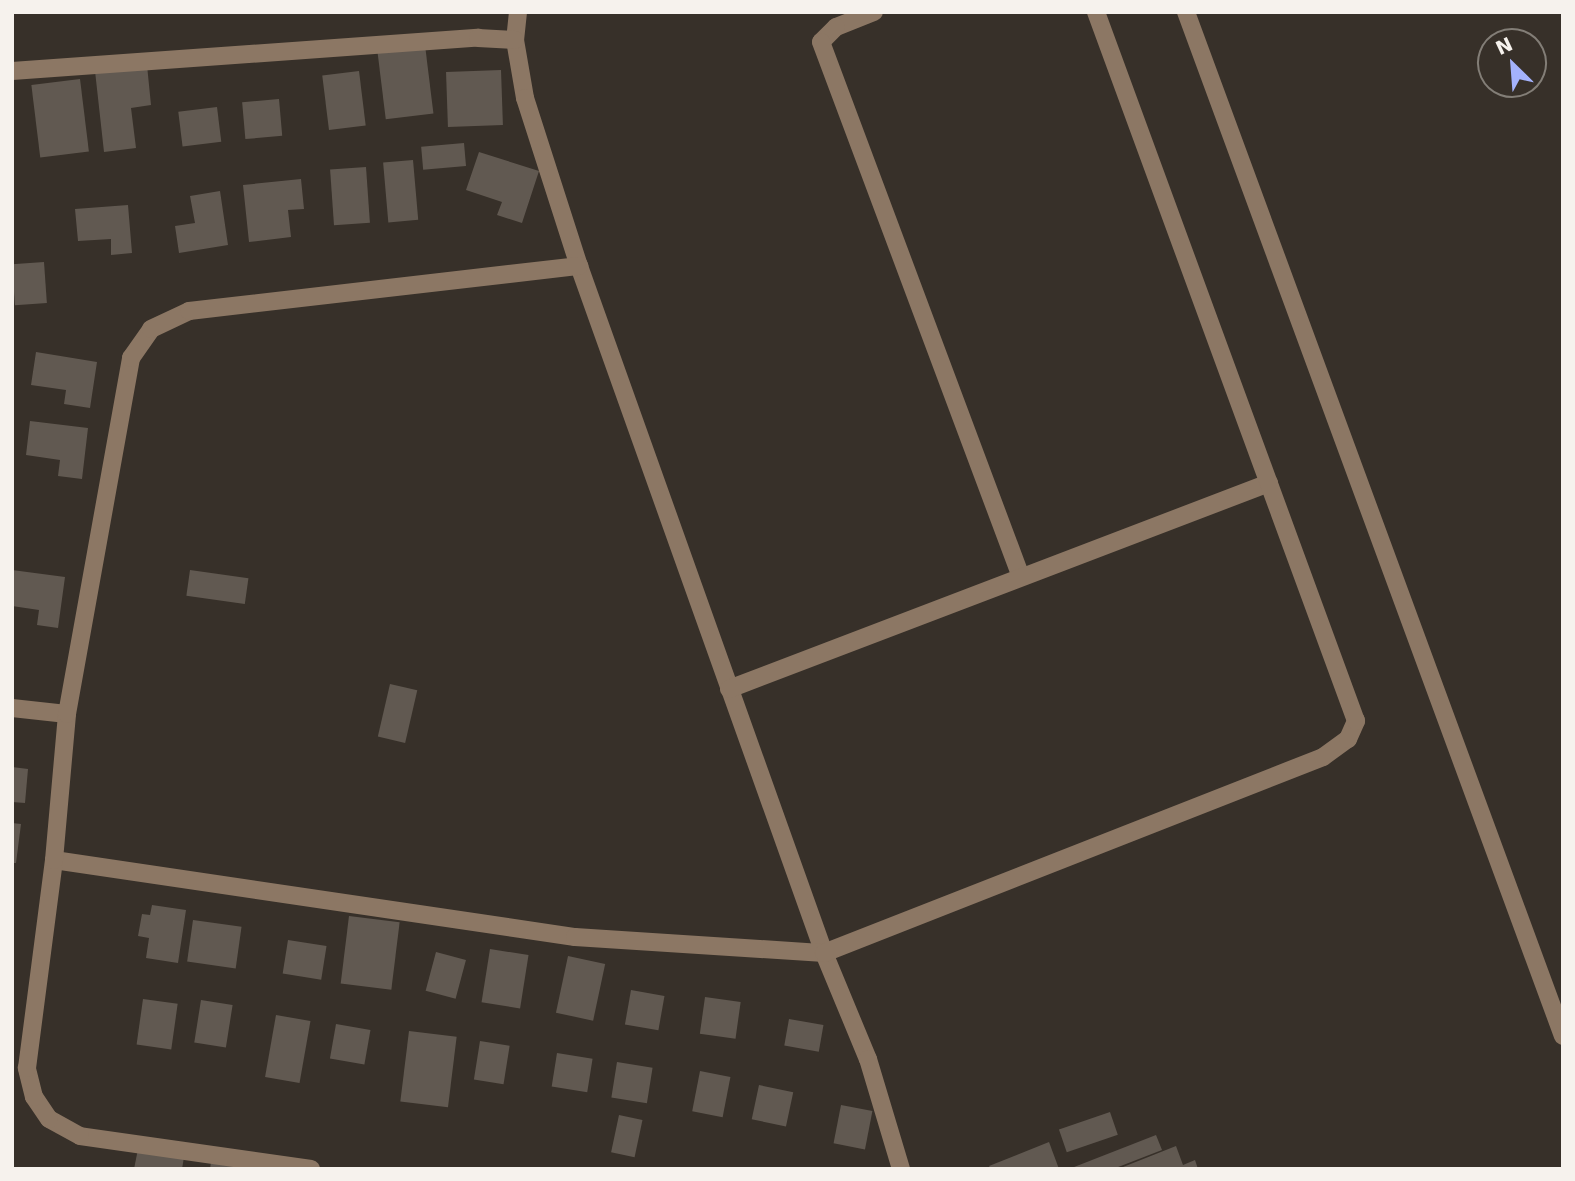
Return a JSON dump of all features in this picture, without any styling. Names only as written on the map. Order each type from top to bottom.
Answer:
[{"type":"street","points":[[518,12],[515,40],[524,98],[579,266],[824,953],[868,1059],[901,1169]]},
{"type":"street","points":[[874,12],[836,27],[821,42],[1021,577]]},
{"type":"street","points":[[54,860],[575,937],[824,953],[1323,757],[1348,739],[1356,720],[1096,12]]},
{"type":"street","points":[[1186,12],[1563,1036]]},
{"type":"street","points":[[12,71],[478,38],[515,40]]},
{"type":"street","points":[[311,1169],[80,1136],[49,1119],[34,1097],[27,1068],[54,860],[67,715],[131,358],[151,329],[189,311],[579,266]]},
{"type":"street","points":[[729,689],[1269,483]]},
{"type":"street","points":[[12,708],[67,715]]},
{"type":"building","points":[[425,45],[433,113],[386,119],[377,51]]},
{"type":"building","points":[[147,65],[151,105],[131,108],[136,148],[104,152],[95,71]]},
{"type":"building","points":[[501,70],[503,125],[448,127],[446,72]]},
{"type":"building","points":[[359,71],[366,126],[329,130],[322,76]]},
{"type":"building","points":[[80,79],[89,151],[40,157],[31,85]]},
{"type":"building","points":[[279,99],[282,136],[245,139],[242,102]]},
{"type":"building","points":[[217,107],[221,142],[183,146],[178,112]]},
{"type":"building","points":[[464,143],[466,166],[423,170],[421,147]]},
{"type":"building","points":[[479,152],[539,171],[522,223],[497,215],[502,202],[466,190]]},
{"type":"building","points":[[413,160],[418,220],[388,222],[383,163]]},
{"type":"building","points":[[366,167],[370,223],[334,225],[330,170]]},
{"type":"building","points":[[301,179],[304,209],[288,210],[291,237],[249,242],[243,185]]},
{"type":"building","points":[[220,191],[228,245],[179,253],[175,226],[195,223],[190,196]]},
{"type":"building","points":[[128,205],[132,253],[111,255],[111,239],[78,241],[75,209]]},
{"type":"building","points":[[44,262],[47,303],[15,305],[12,264]]},
{"type":"building","points":[[36,352],[97,362],[90,408],[64,404],[66,390],[31,385]]},
{"type":"building","points":[[30,421],[88,428],[82,479],[58,476],[60,460],[26,455]]},
{"type":"building","points":[[12,570],[65,577],[58,628],[37,625],[39,610],[12,606]]},
{"type":"building","points":[[190,570],[248,578],[245,604],[186,596]]},
{"type":"building","points":[[390,684],[417,690],[405,743],[378,737]]},
{"type":"building","points":[[12,767],[28,769],[25,803],[12,802]]},
{"type":"building","points":[[12,823],[21,824],[16,863],[12,863]]},
{"type":"building","points":[[152,905],[186,910],[178,963],[146,958],[149,938],[138,936],[142,914],[150,915]]},
{"type":"building","points":[[349,916],[400,922],[391,990],[341,983]]},
{"type":"building","points":[[193,920],[242,927],[236,968],[187,962]]},
{"type":"building","points":[[288,940],[327,946],[321,980],[283,974]]},
{"type":"building","points":[[490,949],[529,955],[520,1008],[482,1002]]},
{"type":"building","points":[[436,952],[466,960],[456,999],[426,991]]},
{"type":"building","points":[[568,956],[605,964],[593,1021],[556,1013]]},
{"type":"building","points":[[631,990],[664,996],[658,1030],[625,1024]]},
{"type":"building","points":[[705,997],[741,1002],[736,1039],[700,1034]]},
{"type":"building","points":[[143,999],[178,1004],[171,1049],[137,1045]]},
{"type":"building","points":[[201,1000],[233,1005],[226,1047],[194,1042]]},
{"type":"building","points":[[276,1015],[310,1021],[300,1083],[265,1077]]},
{"type":"building","points":[[789,1019],[823,1025],[819,1052],[784,1046]]},
{"type":"building","points":[[336,1024],[370,1030],[364,1065],[330,1058]]},
{"type":"building","points":[[409,1031],[457,1037],[448,1107],[400,1101]]},
{"type":"building","points":[[480,1041],[510,1046],[504,1084],[474,1080]]},
{"type":"building","points":[[557,1053],[593,1059],[587,1092],[552,1087]]},
{"type":"building","points":[[617,1062],[653,1068],[647,1103],[611,1098]]},
{"type":"building","points":[[700,1071],[730,1077],[723,1117],[692,1111]]},
{"type":"building","points":[[759,1085],[793,1092],[786,1127],[752,1119]]},
{"type":"building","points":[[841,1105],[872,1111],[865,1149],[834,1143]]},
{"type":"building","points":[[1110,1112],[1118,1135],[1067,1152],[1059,1130]]},
{"type":"building","points":[[619,1115],[642,1120],[635,1157],[611,1152]]},
{"type":"building","points":[[1156,1135],[1162,1150],[1113,1169],[1069,1169]]},
{"type":"building","points":[[1049,1142],[1059,1169],[991,1169],[989,1166]]},
{"type":"building","points":[[1176,1146],[1183,1165],[1195,1160],[1198,1169],[1118,1169]]},
{"type":"building","points":[[138,1149],[184,1157],[182,1169],[134,1169]]},
{"type":"building","points":[[211,1162],[242,1167],[242,1169],[210,1169]]}]
